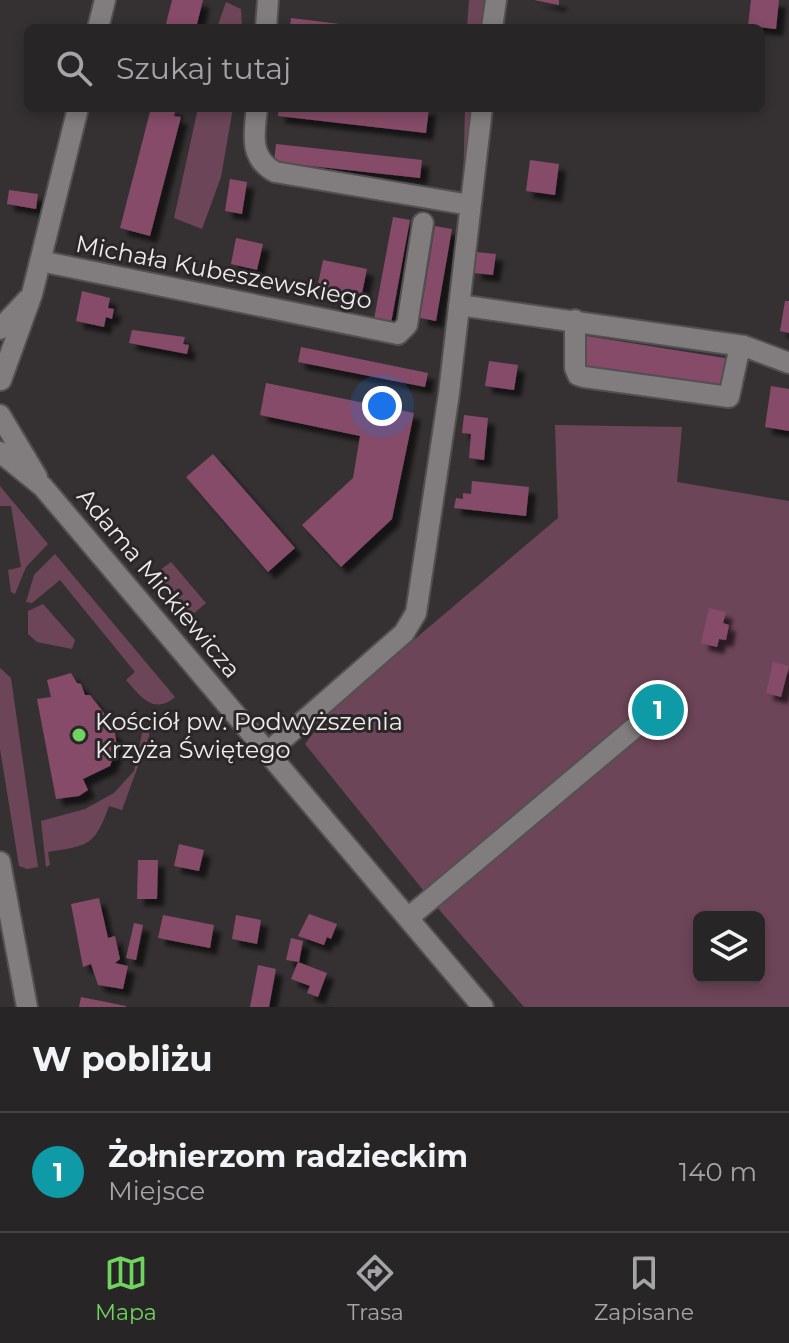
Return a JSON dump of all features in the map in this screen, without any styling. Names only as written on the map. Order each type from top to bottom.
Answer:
[{"type":"street","points":[[99,24],[105,0]]},
{"type":"street","points":[[266,24],[268,0]]},
{"type":"street","points":[[493,24],[496,0]]},
{"type":"street","points":[[0,405],[0,380],[32,294],[77,112]]},
{"type":"street","points":[[257,112],[255,151],[266,167],[275,172],[470,205]]},
{"type":"street","points":[[268,752],[398,639],[416,613],[459,305],[482,112]]},
{"type":"street","name":"Michała Kubeszewskiego","points":[[40,261],[398,334],[407,325],[423,223]]},
{"type":"street","points":[[0,329],[32,294]]},
{"type":"street","points":[[459,305],[740,346],[789,363]]},
{"type":"street","points":[[575,320],[575,368],[578,375],[584,377],[729,397],[740,346]]},
{"type":"street","name":"Adama Mickiewicza","points":[[0,415],[43,487],[483,1007]]},
{"type":"street","name":"Adama Mickiewicza","points":[[0,452],[43,487]]},
{"type":"street","points":[[408,918],[633,729]]},
{"type":"street","points":[[0,862],[27,1007]]},
{"type":"shaded area","points":[[469,0],[487,0],[484,24],[467,24]]},
{"type":"shaded area","points":[[226,2],[241,9],[242,24],[218,24]]},
{"type":"shaded area","points":[[197,112],[232,112],[221,177],[202,229],[174,218]]},
{"type":"shaded area","points":[[465,112],[473,112],[463,189]]},
{"type":"shaded area","points":[[555,425],[682,427],[677,482],[789,501],[789,1007],[524,1007],[436,906],[305,744],[331,710],[558,518]]},
{"type":"shaded area","points":[[0,486],[48,544],[26,567],[15,594],[11,592],[8,570],[21,567],[11,506],[0,506]]},
{"type":"shaded area","points":[[55,554],[175,697],[154,704],[137,692],[126,680],[135,672],[60,580],[32,603],[26,602],[34,575]]},
{"type":"shaded area","points":[[171,562],[206,603],[192,615],[156,573]]},
{"type":"shaded area","points":[[43,604],[75,640],[72,649],[37,642],[28,634],[28,611]]},
{"type":"shaded area","points":[[0,668],[11,678],[38,867],[27,869],[19,866],[0,749]]},
{"type":"shaded area","points":[[143,729],[149,729],[149,736],[122,810],[109,806],[94,837],[73,848],[48,852],[50,865],[46,867],[41,821],[85,809],[114,793],[134,771]]},
{"type":"building","points":[[172,0],[203,0],[197,24],[166,24]]},
{"type":"building","points":[[534,0],[559,0],[559,5]]},
{"type":"building","points":[[751,0],[779,0],[776,29],[765,28],[765,24],[748,24]]},
{"type":"building","points":[[291,18],[340,24],[290,24]]},
{"type":"building","points":[[150,112],[175,112],[174,116],[181,117],[150,236],[120,228]]},
{"type":"building","points":[[278,112],[429,112],[426,133],[278,116]]},
{"type":"building","points":[[276,144],[422,160],[420,178],[274,162]]},
{"type":"building","points":[[530,160],[559,164],[555,195],[526,191]]},
{"type":"building","points":[[230,179],[247,182],[242,214],[225,211]]},
{"type":"building","points":[[9,190],[38,194],[36,209],[7,204]]},
{"type":"building","points":[[393,217],[410,220],[391,323],[374,319]]},
{"type":"building","points":[[435,226],[452,229],[436,321],[420,318]]},
{"type":"building","points":[[236,238],[263,244],[257,270],[231,264]]},
{"type":"building","points":[[476,252],[496,254],[493,275],[474,273]]},
{"type":"building","points":[[323,260],[367,269],[361,298],[317,289]]},
{"type":"building","points":[[82,291],[110,298],[108,308],[114,309],[112,319],[106,317],[104,327],[76,321]]},
{"type":"building","points":[[785,301],[789,301],[789,333],[780,331]]},
{"type":"building","points":[[132,330],[185,337],[183,344],[189,345],[187,354],[129,343]]},
{"type":"building","points":[[587,336],[731,359],[726,389],[582,367]]},
{"type":"building","points":[[301,347],[428,373],[425,387],[298,362]]},
{"type":"building","points":[[489,361],[518,365],[514,390],[485,386]]},
{"type":"building","points":[[266,383],[414,413],[392,519],[341,567],[302,525],[353,478],[360,436],[260,415]]},
{"type":"building","points":[[771,386],[789,389],[789,431],[765,427]]},
{"type":"building","points":[[464,415],[488,418],[484,460],[469,458],[471,434],[462,433]]},
{"type":"building","points":[[213,454],[295,548],[268,572],[186,477]]},
{"type":"building","points":[[472,481],[529,487],[526,516],[454,508],[456,498],[463,499],[463,493],[471,494]]},
{"type":"building","points":[[709,608],[726,612],[723,623],[729,625],[726,640],[719,639],[717,647],[701,643]]},
{"type":"building","points":[[773,662],[789,666],[781,697],[766,693]]},
{"type":"building","name":"Kościół pw. Podwyższenia Krzyża Świętego","points":[[71,673],[81,684],[85,695],[90,695],[108,718],[109,730],[115,733],[117,747],[110,766],[83,779],[88,790],[79,796],[56,799],[37,699],[51,697],[47,680]]},
{"type":"building","points":[[179,844],[204,850],[199,871],[174,866]]},
{"type":"building","points":[[138,860],[158,860],[157,899],[137,899]]},
{"type":"building","points":[[99,898],[108,938],[115,936],[120,959],[115,963],[128,966],[123,989],[98,985],[91,964],[83,967],[71,904]]},
{"type":"building","points":[[309,914],[337,924],[331,939],[327,937],[324,945],[298,936]]},
{"type":"building","points":[[163,915],[214,925],[210,948],[158,938]]},
{"type":"building","points":[[236,915],[261,920],[257,944],[232,939]]},
{"type":"building","points":[[134,923],[143,925],[136,960],[126,958]]},
{"type":"building","points":[[291,938],[303,941],[299,962],[286,960]]},
{"type":"building","points":[[298,962],[327,973],[318,997],[307,993],[310,986],[291,979]]},
{"type":"building","points":[[258,965],[276,969],[269,1007],[250,1007]]},
{"type":"building","points":[[81,997],[126,1006],[126,1007],[79,1007]]},
{"type":"place","name":"Żołnierzom radzieckim","points":[[658,710]]},
{"type":"place","name":"Kościół pw. Podwyższenia Krzyża Świętego","points":[[79,735]]}]
